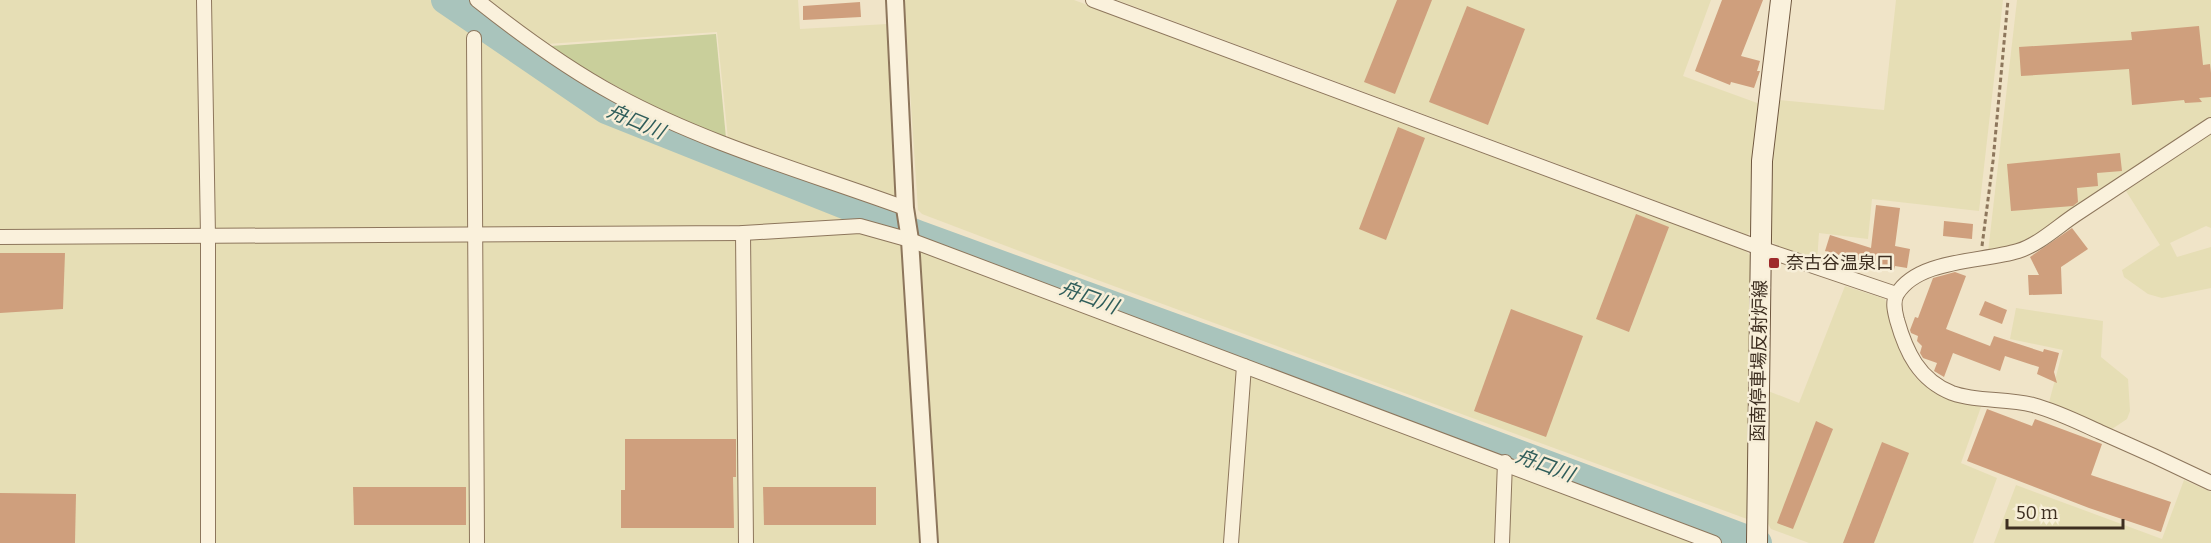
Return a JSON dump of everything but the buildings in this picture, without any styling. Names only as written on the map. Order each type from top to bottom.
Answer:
[{"type":"main road","name":"函南停車場反射炉線","points":[[1756,537],[1762,161],[1781,0]]},
{"type":"street","points":[[204,0],[208,236],[208,543]]},
{"type":"street","points":[[477,0],[527,40],[616,95],[703,135],[905,208]]},
{"type":"street","points":[[895,0],[905,208],[910,240],[929,543]]},
{"type":"street","points":[[1093,0],[1760,248],[1896,294]]},
{"type":"street","points":[[474,38],[477,543]]},
{"type":"street","points":[[2211,125],[2027,248],[1923,272],[1896,294],[1893,305],[1905,346],[1912,361],[1922,374],[1940,387],[1952,393],[1971,397],[2033,405],[2062,415],[2211,483]]},
{"type":"street","points":[[0,237],[743,233],[860,226],[910,240],[1714,543]]},
{"type":"street","points":[[743,233],[746,543]]},
{"type":"street","points":[[1231,543],[1244,366]]},
{"type":"street","points":[[1502,543],[1504,462]]},
{"type":"path","points":[[1980,260],[1993,161],[2008,0]]},
{"type":"shaded area","points":[[0,0],[463,0],[504,40],[584,95],[910,240],[1718,543],[0,543]]},
{"type":"shaded area","points":[[488,0],[798,0],[800,29],[887,24],[898,195],[894,200],[728,139],[717,32],[547,44],[534,37]]},
{"type":"shaded area","points":[[904,0],[1074,0],[1743,247],[1752,258],[1747,519],[922,214],[918,210]]},
{"type":"shaded area","points":[[1117,0],[1711,0],[1683,76],[1760,104],[1752,172],[1751,229],[1748,235]]},
{"type":"shaded area","points":[[1896,0],[2003,0],[1979,211],[1872,199],[1868,239],[1819,233],[1817,262],[1787,251],[1770,241],[1774,137],[1779,100],[1884,110]]},
{"type":"shaded area","points":[[2017,0],[2211,0],[2211,120],[2037,236],[2007,249],[1988,252]]},
{"type":"shaded area","points":[[2211,133],[2211,228],[2206,226],[2170,243],[2177,257],[2211,247],[2211,288],[2162,298],[2148,294],[2124,277],[2122,270],[2160,245],[2126,191]]},
{"type":"shaded area","points":[[1845,286],[1885,299],[1902,356],[1916,378],[1941,395],[1981,407],[1961,463],[1997,478],[1973,543],[1809,543],[1771,529],[1767,522],[1768,391],[1799,403]]},
{"type":"shaded area","points":[[2016,308],[2103,321],[2101,357],[2128,379],[2130,411],[2127,419],[2109,431],[2048,406],[2063,350],[2010,339]]},
{"type":"shaded area","points":[[2184,480],[2211,492],[2211,543],[1994,543],[2016,485],[2162,539]]},
{"type":"green space","points":[[716,34],[726,138],[652,106],[551,50],[551,46]]},
{"type":"waterway","name":"舟口川","points":[[445,0],[606,110],[920,235],[1399,409],[1758,543]]},
{"type":"place","name":"奈古谷温泉口","points":[[1774,263]]}]
